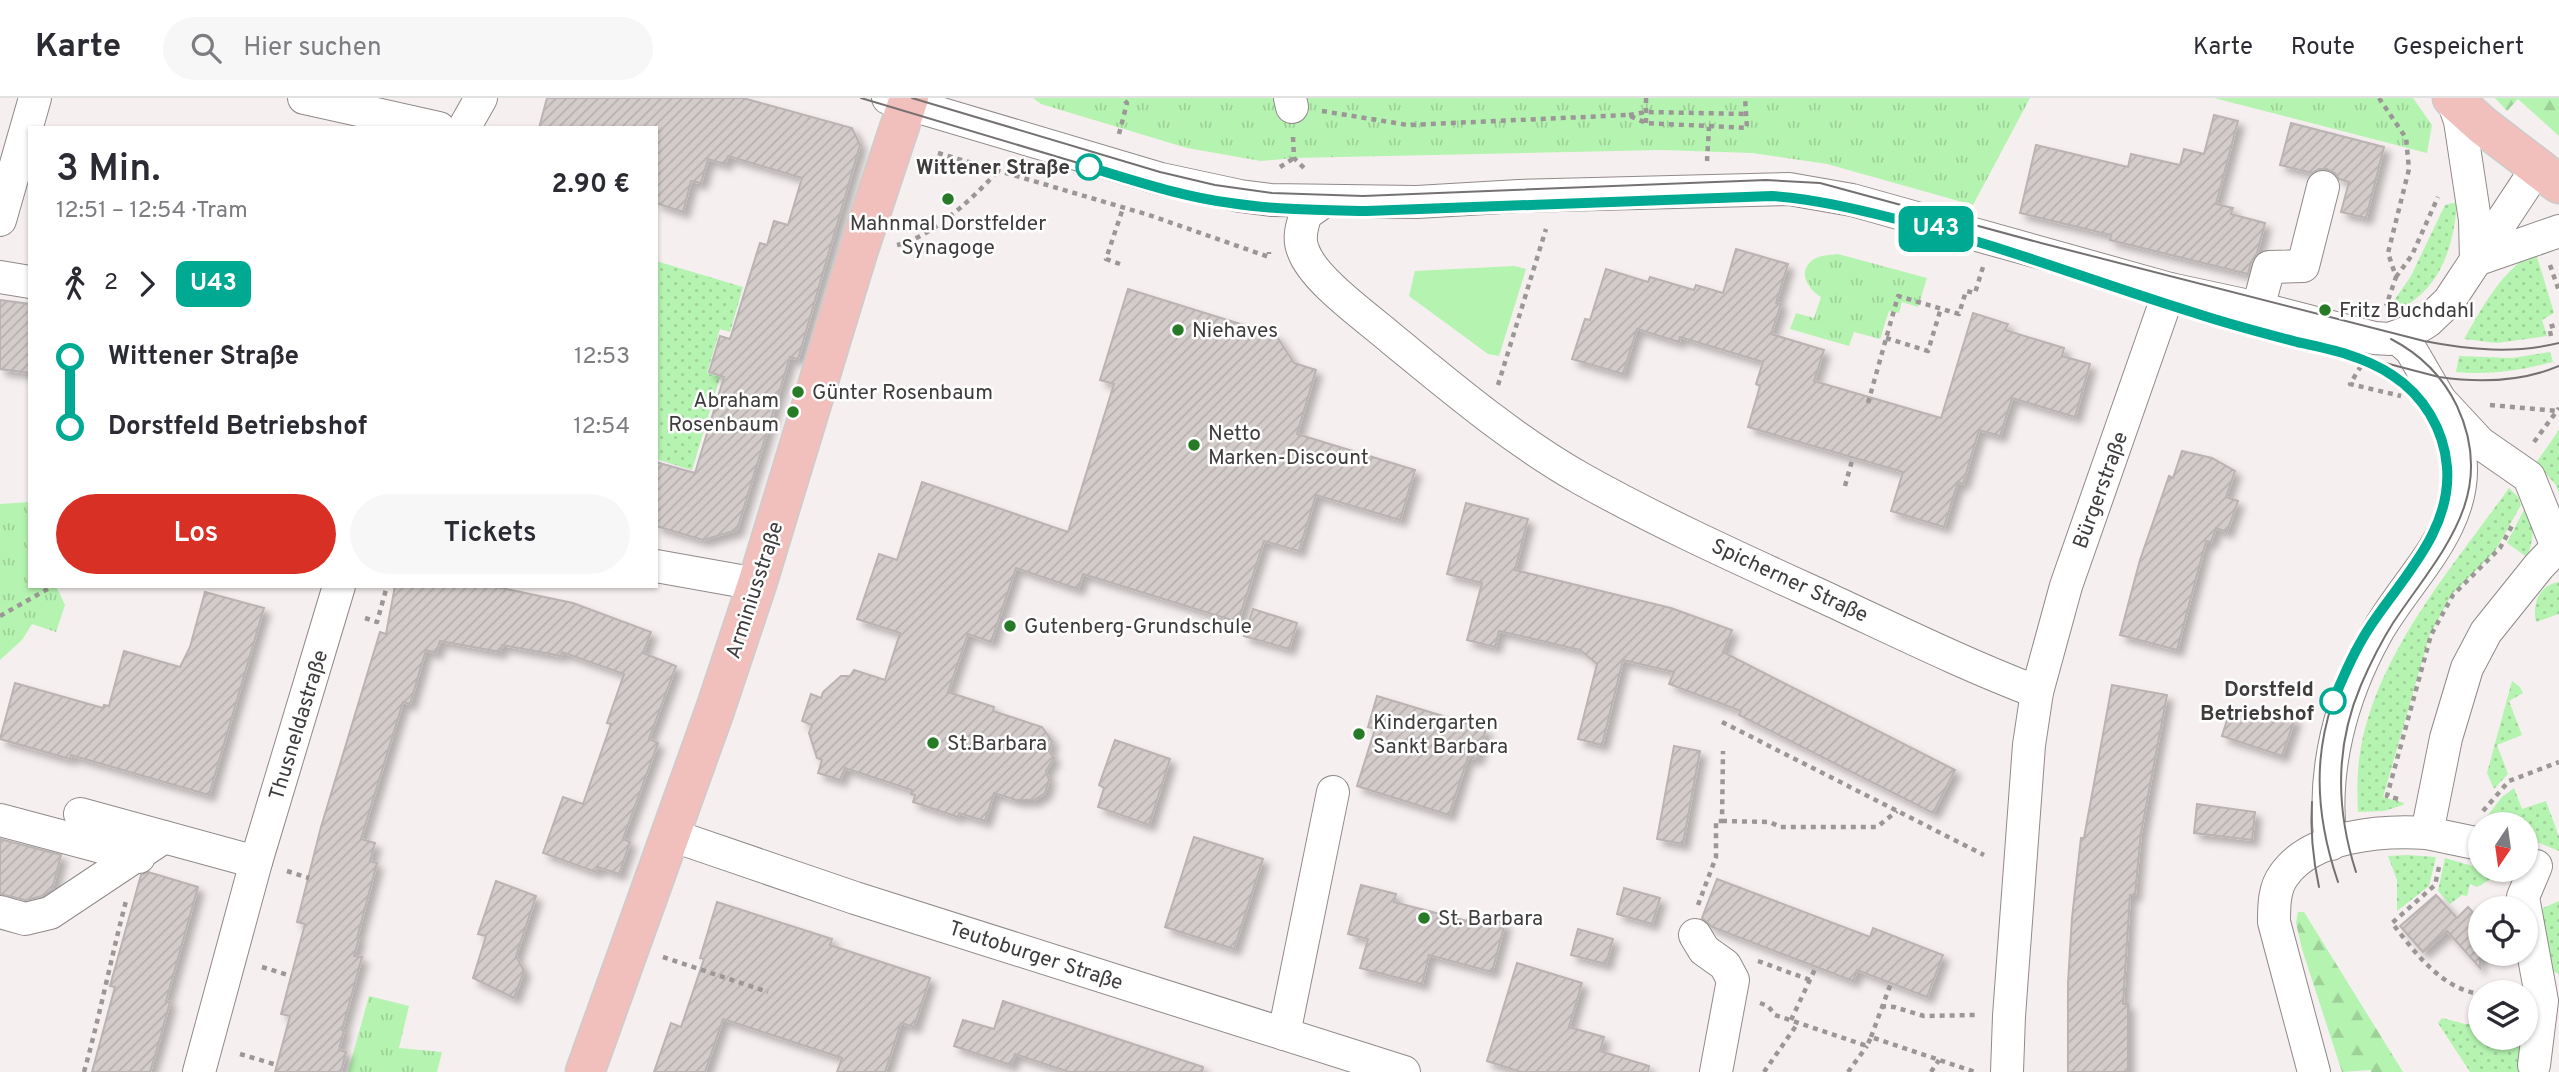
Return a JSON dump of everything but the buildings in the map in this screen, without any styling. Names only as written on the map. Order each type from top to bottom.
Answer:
[{"type":"main road","points":[[2452,98],[2548,176]]},
{"type":"main road","name":"Arminiusstraße","points":[[585,1072],[671,835],[757,584],[901,100]]},
{"type":"street","points":[[0,219],[35,98]]},
{"type":"street","points":[[304,98],[430,126]]},
{"type":"street","points":[[465,126],[481,98]]},
{"type":"street","points":[[2452,98],[2460,121],[2475,220],[2476,260]]},
{"type":"street","points":[[901,100],[1196,188],[1271,200],[1418,202],[1519,196],[1789,189],[1852,201],[2169,289],[2385,337],[2411,350],[2440,400],[2456,435],[2461,456],[2457,496],[2452,515],[2441,537],[2377,632],[2351,686],[2333,755],[2328,821],[2331,844]]},
{"type":"street","points":[[2385,337],[2428,321],[2449,301],[2476,260],[2548,176]]},
{"type":"street","points":[[2258,308],[2269,267],[2303,266],[2323,187]]},
{"type":"street","name":"Spicherner Straße","points":[[1323,202],[1306,214],[1300,231],[1302,249],[1311,265],[1343,298],[1373,323],[1484,413],[1525,442],[1580,478],[1675,526],[1983,671],[2037,692]]},
{"type":"street","points":[[2476,260],[2559,231]]},
{"type":"street","points":[[0,277],[28,282]]},
{"type":"street","name":"Bürgerstraße","points":[[2037,692],[2066,586],[2169,289]]},
{"type":"street","points":[[2427,833],[2445,738],[2467,668],[2486,632],[2558,546],[2529,477],[2480,443],[2440,400]]},
{"type":"street","points":[[658,566],[757,584]]},
{"type":"street","name":"Thusneldastraße","points":[[199,1072],[256,862],[338,588]]},
{"type":"street","points":[[2007,1072],[2008,1016],[2028,759],[2037,692]]},
{"type":"street","points":[[1284,1034],[1333,792]]},
{"type":"street","points":[[80,814],[256,862]]},
{"type":"street","points":[[0,820],[139,857]]},
{"type":"street","points":[[2314,1072],[2274,922],[2275,897],[2283,877],[2297,860],[2331,844],[2366,834],[2396,831],[2427,833],[2468,842]]},
{"type":"street","name":"Teutoburger Straße","points":[[671,835],[779,873],[1404,1072]]},
{"type":"street","points":[[0,912],[24,919],[50,913],[139,857],[164,838]]},
{"type":"street","points":[[2535,1065],[2542,1001],[2523,897],[2540,868]]},
{"type":"street","points":[[1695,935],[1704,950],[1725,965],[1733,980],[1716,1072]]},
{"type":"path","points":[[1119,135],[1127,103],[1122,98]]},
{"type":"path","points":[[1646,98],[1646,123]]},
{"type":"path","points":[[1628,116],[1646,123],[1747,128],[1745,98]]},
{"type":"path","points":[[2379,98],[2406,138],[2409,169],[2388,253],[2396,277]]},
{"type":"path","points":[[1300,105],[1408,125],[1628,116],[1646,112],[1746,114]]},
{"type":"path","points":[[938,153],[1123,208],[1269,257]]},
{"type":"path","points":[[1275,171],[1293,158]]},
{"type":"path","points":[[912,242],[980,191],[999,170]]},
{"type":"path","points":[[2385,337],[2396,277],[2412,255],[2441,192]]},
{"type":"path","points":[[1120,264],[1106,259],[1123,208]]},
{"type":"path","points":[[1498,386],[1546,229]]},
{"type":"path","points":[[1868,403],[1898,296],[1959,314],[1966,291],[1975,293],[1982,272]]},
{"type":"path","points":[[1517,300],[1523,302]]},
{"type":"path","points":[[1886,338],[1928,351],[1941,308]]},
{"type":"path","points":[[2551,336],[2549,327],[2559,324]]},
{"type":"path","points":[[2516,468],[2559,408]]},
{"type":"path","points":[[1845,486],[1853,457]]},
{"type":"path","points":[[0,616],[49,588]]},
{"type":"path","points":[[365,618],[377,622],[386,588]]},
{"type":"path","points":[[1722,722],[1984,855]]},
{"type":"path","points":[[1722,821],[1723,751]]},
{"type":"path","points":[[2489,812],[2509,781],[2559,762]]},
{"type":"path","points":[[1695,935],[1692,923],[1716,857],[1716,821],[1770,822],[1780,827],[1877,827],[1897,811]]},
{"type":"path","points":[[2468,842],[2442,854],[2435,885],[2392,923],[2418,957],[2448,981],[2468,989]]},
{"type":"path","points":[[84,1072],[104,1001],[108,969],[139,857]]},
{"type":"path","points":[[287,871],[309,878]]},
{"type":"path","points":[[1747,956],[1810,980]]},
{"type":"path","points":[[662,957],[768,992]]},
{"type":"path","points":[[262,967],[291,976]]},
{"type":"path","points":[[1791,1021],[1816,967]]},
{"type":"path","points":[[1848,1072],[1867,1046],[1891,983]]},
{"type":"path","points":[[1731,994],[1768,1006],[1775,1015],[1867,1046]]},
{"type":"path","points":[[1881,1006],[1924,1016],[1975,1015]]},
{"type":"path","points":[[1764,1072],[1798,1023]]},
{"type":"path","points":[[1871,1037],[1975,1072]]},
{"type":"path","points":[[240,1054],[277,1065]]},
{"type":"path","points":[[1931,1072],[1939,1060]]},
{"type":"green space","points":[[1033,98],[2030,98],[1973,205],[1827,164],[1752,153],[1661,150],[1261,161],[1187,148],[1041,104]]},
{"type":"green space","points":[[2214,98],[2413,98],[2432,125],[2427,153]]},
{"type":"green space","points":[[2495,98],[2559,98],[2559,136],[2518,99],[2507,111]]},
{"type":"green space","points":[[2457,202],[2453,234],[2435,278],[2413,301],[2398,310],[2391,305],[2411,276],[2445,205]]},
{"type":"green space","points":[[2535,250],[2554,313],[2542,320],[2547,336],[2497,343],[2464,339],[2502,280]]},
{"type":"green space","points":[[1838,254],[1927,278],[1918,307],[1902,302],[1899,313],[1889,311],[1880,339],[1854,332],[1849,346],[1790,329],[1796,313],[1814,318],[1821,297],[1806,280],[1809,264],[1814,259]]},
{"type":"green space","points":[[658,262],[743,287],[730,332],[720,329],[707,373],[720,377],[692,470],[658,460]]},
{"type":"green space","points":[[1514,266],[1526,269],[1499,356],[1488,354],[1409,296],[1415,271]]},
{"type":"green space","points":[[2550,352],[2553,362],[2541,365],[2493,372],[2456,372],[2459,356],[2512,358]]},
{"type":"green space","points":[[2559,430],[2559,493],[2556,485],[2536,463]]},
{"type":"green space","points":[[2509,488],[2518,497],[2521,505],[2495,551],[2452,594],[2430,634],[2383,797],[2404,803],[2384,811],[2358,812],[2360,753],[2369,716],[2382,681],[2419,613]]},
{"type":"green space","points":[[28,502],[28,588],[57,588],[65,605],[56,632],[32,624],[22,640],[0,660],[0,504]]},
{"type":"green space","points":[[2528,502],[2533,530],[2527,557],[2507,543]]},
{"type":"green space","points":[[2559,582],[2559,614],[2536,622],[2538,596],[2546,587]]},
{"type":"green space","points":[[2512,681],[2523,693],[2509,701],[2522,735],[2497,745],[2508,774],[2494,789],[2487,773]]},
{"type":"green space","points":[[2514,788],[2522,809],[2546,801],[2559,837],[2559,851],[2538,842],[2538,812],[2490,812],[2502,797]]},
{"type":"green space","points":[[2388,856],[2436,857],[2429,886],[2397,911],[2397,880]]},
{"type":"green space","points":[[2445,858],[2468,865],[2468,882],[2486,882],[2477,887],[2470,884],[2467,896],[2462,895],[2450,904],[2438,891]]},
{"type":"green space","points":[[2559,901],[2559,974],[2553,971],[2541,917],[2543,908]]},
{"type":"green space","points":[[2298,912],[2304,912],[2403,1072],[2342,1072],[2302,949],[2296,923]]},
{"type":"green space","points":[[369,996],[409,1006],[399,1048],[442,1052],[437,1072],[348,1072]]},
{"type":"green space","points":[[2442,1018],[2468,1024],[2468,1050],[2522,1050],[2519,1072],[2470,1072],[2438,1023]]},
{"type":"tram line","points":[[861,98],[1165,189],[1229,203],[1270,208],[1367,211],[1772,196],[1824,201],[1947,232],[2197,314],[2439,377],[2500,380],[2559,366]]},
{"type":"tram line","points":[[912,98],[1160,172],[1215,185],[1272,193],[1363,196],[1766,180],[1820,183],[2041,243],[2424,341],[2491,350],[2525,349],[2559,343]]},
{"type":"tram line","name":"U43","points":[[1089,167],[1165,189],[1229,203],[1311,210],[1367,211],[1772,196],[1824,201],[1994,246],[2150,299],[2332,350],[2378,367],[2403,383],[2419,398],[2436,426],[2447,467],[2445,501],[2434,533],[2358,646],[2333,701]]},
{"type":"tram line","points":[[2356,872],[2345,825],[2341,778],[2346,731],[2352,708],[2384,638],[2445,548],[2458,522],[2467,496],[2471,468],[2468,438],[2457,406],[2445,385],[2430,367],[2391,339]]},
{"type":"tram line","points":[[2338,882],[2329,851],[2320,790],[2324,732],[2332,703],[2359,644],[2434,533],[2446,485],[2446,462],[2432,419],[2419,400],[2381,368]]},
{"type":"tram line","points":[[2312,802],[2312,845],[2319,887]]},
{"type":"place","name":"Wittener Straße","points":[[1089,167]]},
{"type":"place","name":"Mahnmal Dorstfelder Synagoge","points":[[948,199]]},
{"type":"place","name":"Fritz Buchdahl","points":[[2325,310]]},
{"type":"place","name":"Niehaves","points":[[1178,330]]},
{"type":"place","name":"Günter Rosenbaum","points":[[798,392]]},
{"type":"place","name":"Abraham Rosenbaum","points":[[793,412]]},
{"type":"place","name":"Netto Marken-Discount","points":[[1194,445]]},
{"type":"place","name":"Gutenberg-Grundschule","points":[[1010,626]]},
{"type":"place","name":"Dorstfeld Betriebshof","points":[[2333,701]]},
{"type":"place","name":"Kindergarten Sankt Barbara","points":[[1359,734]]},
{"type":"place","name":"St.Barbara","points":[[933,743]]},
{"type":"place","name":"St. Barbara","points":[[1424,918]]}]
